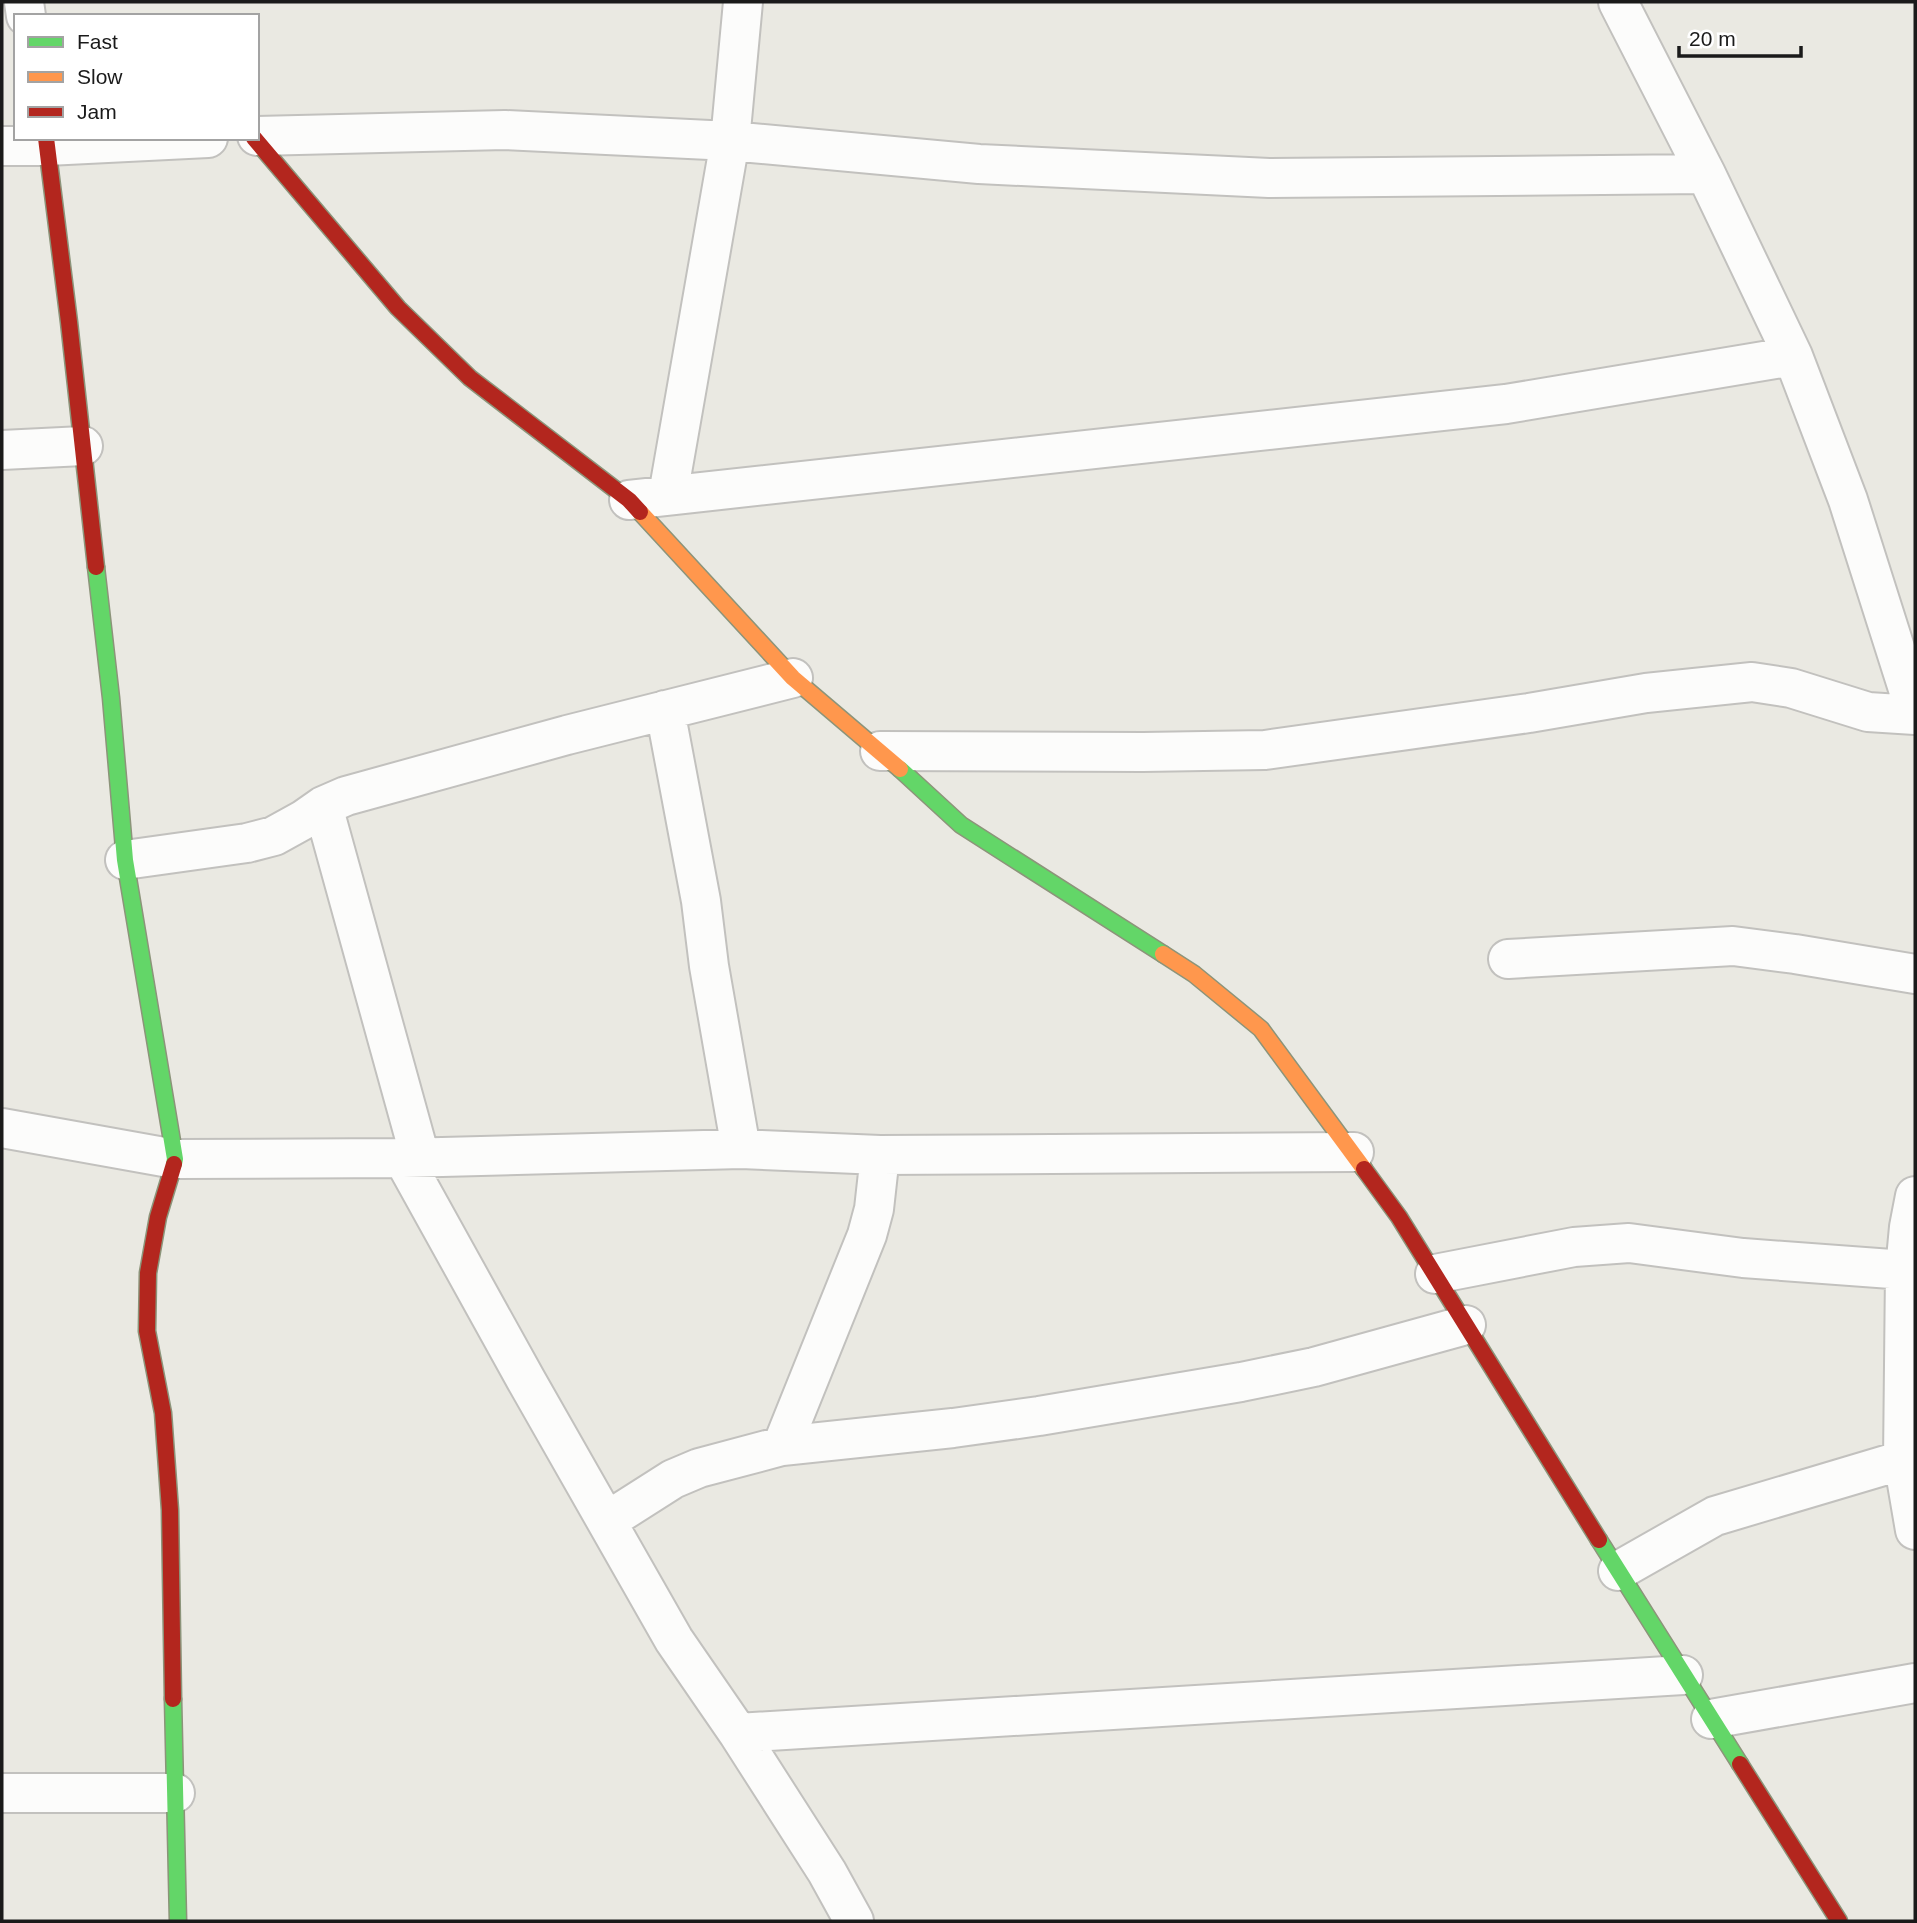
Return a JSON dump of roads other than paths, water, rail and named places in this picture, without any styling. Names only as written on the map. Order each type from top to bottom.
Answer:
[{"type":"street","points":[[668,495],[730,141],[743,2]]},
{"type":"street","points":[[880,751],[1265,750],[1516,715],[1646,693],[1752,682],[1791,688],[1868,712],[1915,713],[1848,500],[1793,356],[1706,174],[1618,2]]},
{"type":"street","points":[[259,137],[505,130],[730,141],[979,164],[1269,178],[1706,174]]},
{"type":"street","points":[[2,146],[128,140]]},
{"type":"street","points":[[258,140],[398,308],[470,378],[629,500],[793,678],[880,751],[961,825],[1194,974],[1261,1029],[1399,1217],[1618,1572],[1839,1921]]},
{"type":"street","points":[[47,142],[111,698],[125,860],[175,1159],[158,1217],[148,1273],[147,1331],[163,1413],[170,1510],[178,1921]]},
{"type":"street","points":[[629,500],[1506,404],[1793,356]]},
{"type":"street","points":[[2,450],[83,446]]},
{"type":"street","points":[[125,860],[256,841],[274,836],[323,806],[346,796],[567,735],[793,678]]},
{"type":"street","points":[[665,710],[701,901],[709,966],[741,1149]]},
{"type":"street","points":[[323,806],[412,1158],[674,1640],[738,1733],[827,1872],[855,1921]]},
{"type":"street","points":[[1508,958],[1733,946],[1915,974]]},
{"type":"street","points":[[2,1128],[175,1159],[412,1158],[741,1149],[880,1155],[1354,1153]]},
{"type":"street","points":[[782,1446],[867,1236],[874,1209],[880,1155]]},
{"type":"street","points":[[1913,1216],[1905,1270],[1909,1459],[1915,1530]]},
{"type":"street","points":[[1435,1273],[1574,1247],[1629,1242],[1743,1258],[1905,1270]]},
{"type":"street","points":[[607,1521],[673,1479],[699,1468],[782,1446],[1002,1422],[1241,1382],[1314,1367],[1466,1325]]},
{"type":"street","points":[[1618,1572],[1715,1516],[1909,1459]]},
{"type":"street","points":[[738,1733],[1683,1675]]},
{"type":"street","points":[[1711,1719],[1915,1683]]},
{"type":"street","points":[[2,1793],[174,1793]]}]
